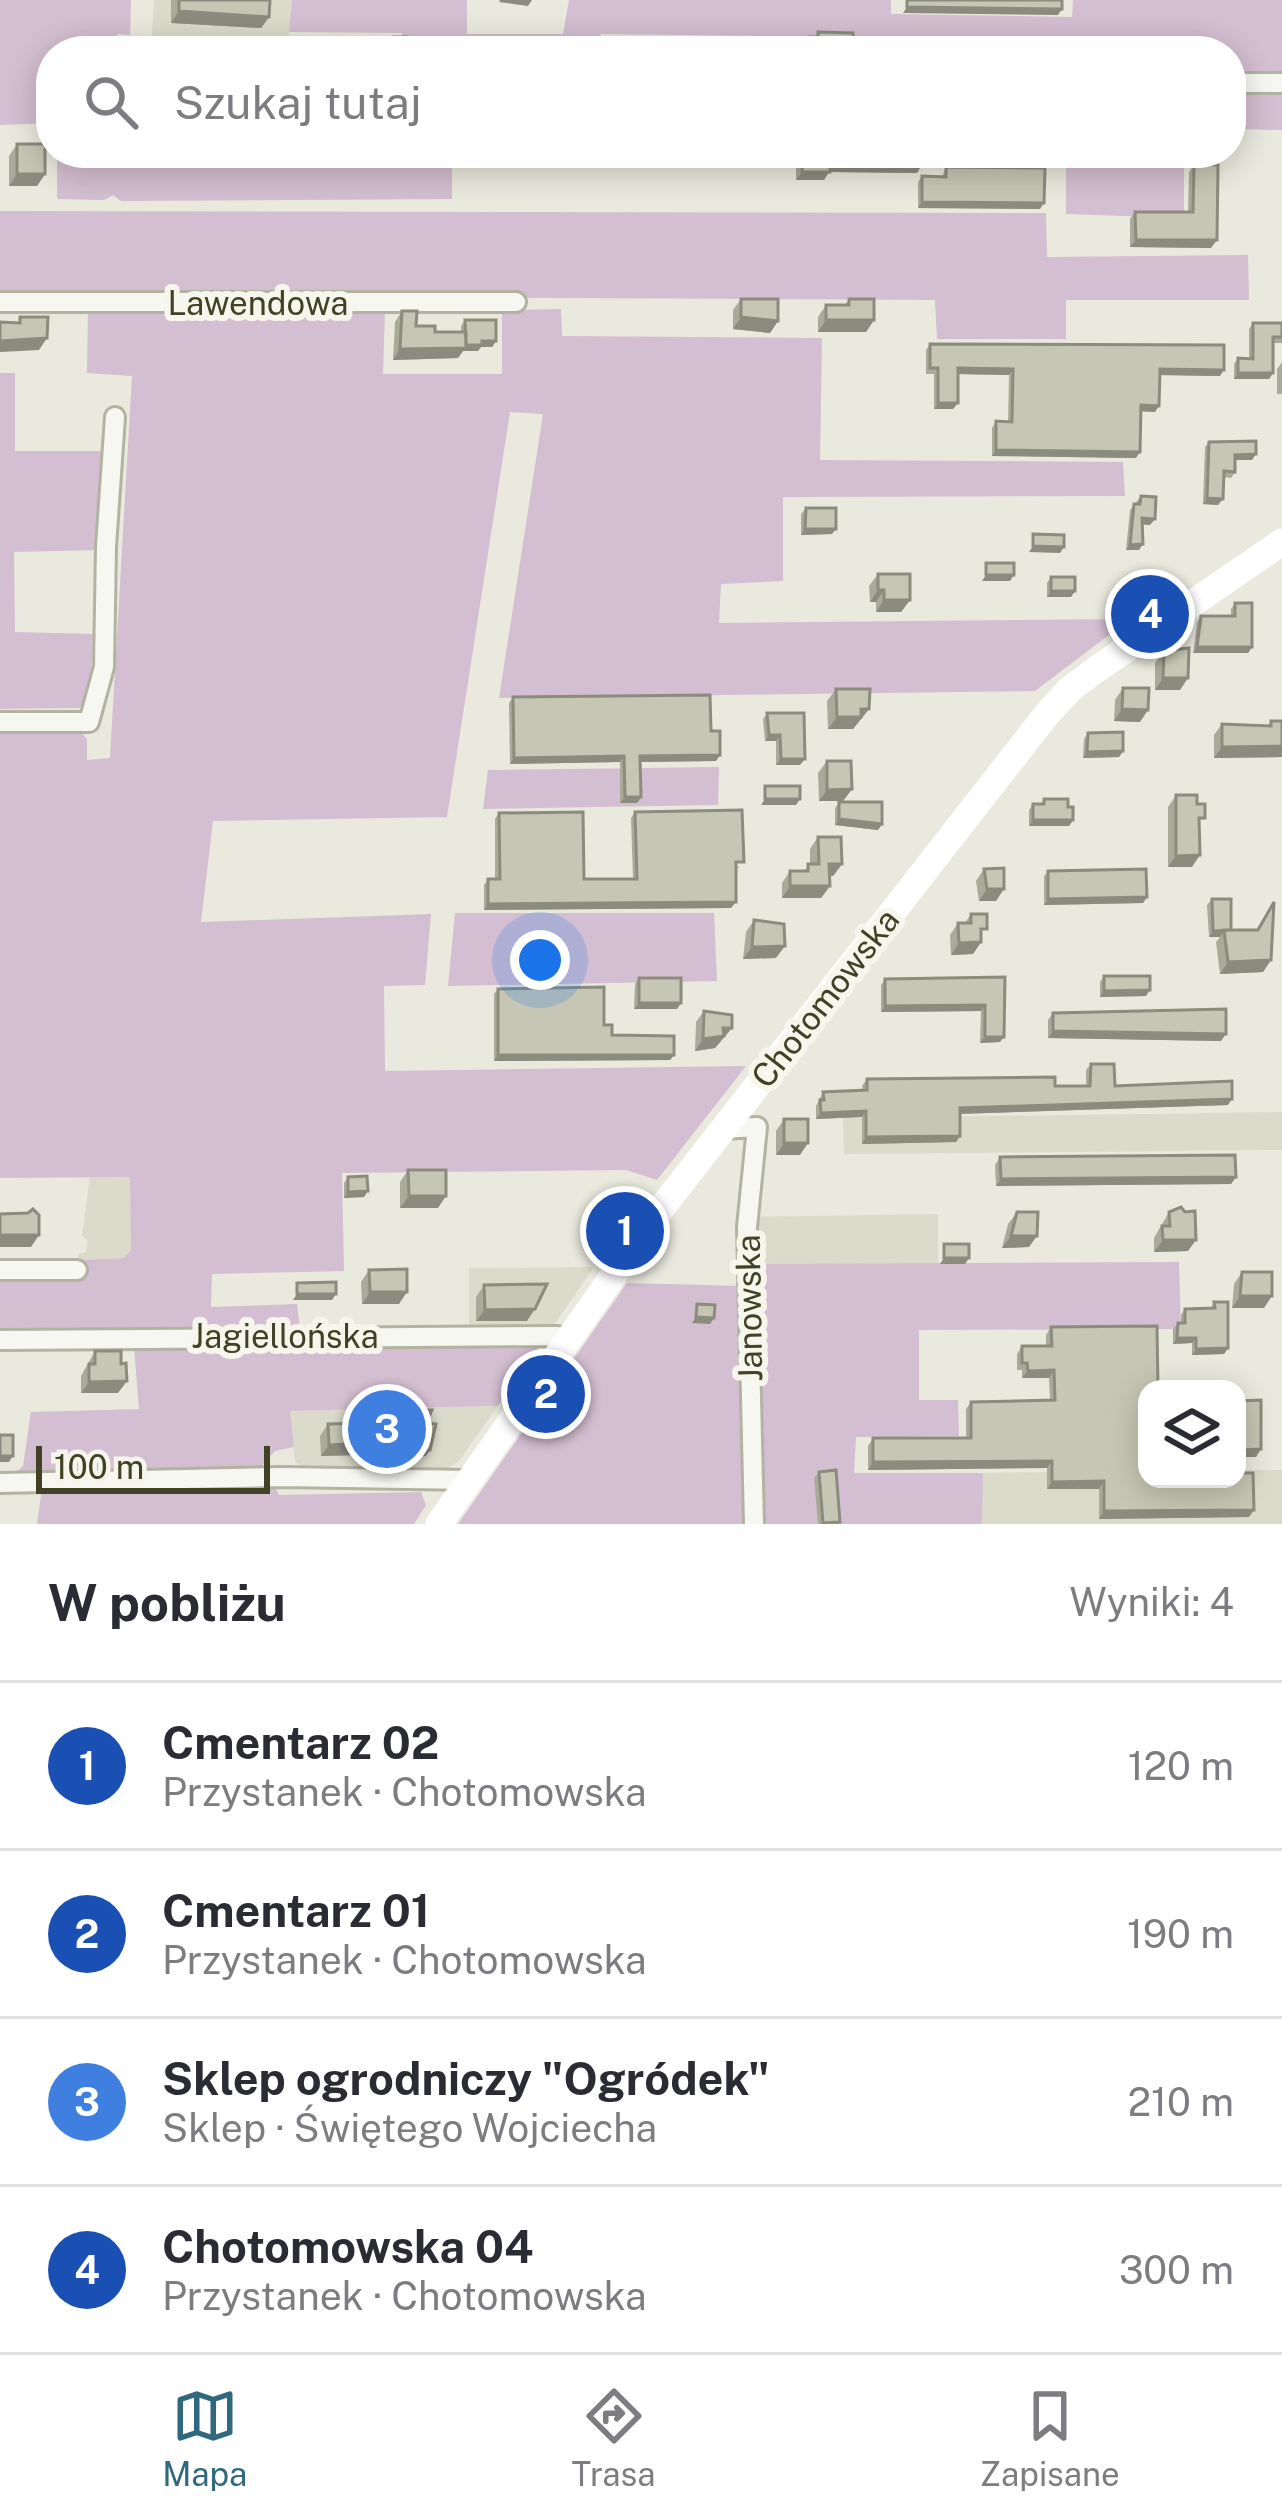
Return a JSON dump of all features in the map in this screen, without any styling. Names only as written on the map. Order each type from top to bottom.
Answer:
[{"type":"street","points":[[1246,83],[1282,83]]},
{"type":"street","name":"Lawendowa","points":[[0,302],[516,302]]},
{"type":"street","points":[[0,722],[88,722],[104,667],[115,417]]},
{"type":"street","name":"Chotomowska","points":[[439,1524],[653,1219],[1070,689],[1282,542]]},
{"type":"street","name":"Janowska","points":[[722,1129],[757,1126],[747,1227],[754,1524]]},
{"type":"street","points":[[0,1270],[77,1270]]},
{"type":"street","name":"Jagiellońska","points":[[0,1340],[215,1336],[569,1339]]},
{"type":"street","points":[[0,1483],[282,1477],[471,1480]]},
{"type":"shaded area","points":[[0,0],[131,0],[130,35],[36,36],[36,124],[0,125]]},
{"type":"shaded area","points":[[154,0],[292,0],[289,36],[152,36]]},
{"type":"shaded area","points":[[292,0],[467,0],[467,34],[563,34],[569,0],[891,0],[891,14],[1072,17],[1073,0],[1282,0],[1282,77],[1246,77],[1246,36],[402,36],[289,32]]},
{"type":"shaded area","points":[[1246,86],[1282,86],[1282,130],[1246,129]]},
{"type":"shaded area","points":[[57,168],[452,168],[452,199],[121,201],[113,195],[104,200],[57,199]]},
{"type":"shaded area","points":[[1066,168],[1184,168],[1184,218],[1066,214]]},
{"type":"shaded area","points":[[0,211],[1046,213],[1047,257],[1248,255],[1249,300],[1066,300],[1066,339],[937,339],[935,300],[0,295]]},
{"type":"shaded area","points":[[88,309],[385,309],[383,374],[502,374],[502,310],[561,309],[562,336],[822,338],[820,460],[1123,462],[1125,496],[783,497],[783,581],[721,584],[719,623],[1130,619],[1035,691],[499,698],[543,414],[510,412],[447,817],[213,821],[201,922],[431,914],[425,985],[384,986],[385,1071],[746,1066],[657,1180],[626,1170],[342,1173],[344,1271],[212,1274],[211,1307],[297,1304],[300,1330],[0,1334],[0,1275],[80,1273],[78,1260],[124,1258],[131,1250],[130,1177],[0,1178],[0,730],[79,729],[87,739],[87,760],[110,758],[132,376],[87,373]]},
{"type":"shaded area","points":[[0,373],[15,373],[15,451],[104,451],[97,550],[14,552],[15,632],[93,634],[90,699],[80,708],[0,709]]},
{"type":"shaded area","points":[[719,767],[718,805],[483,809],[488,770]]},
{"type":"shaded area","points":[[455,913],[714,913],[717,981],[448,986]]},
{"type":"shaded area","points":[[1282,1112],[1282,1150],[844,1154],[843,1118]]},
{"type":"shaded area","points":[[90,1177],[131,1177],[131,1251],[125,1258],[78,1260],[88,1241],[82,1236]]},
{"type":"shaded area","points":[[938,1214],[938,1264],[750,1264],[751,1217]]},
{"type":"shaded area","points":[[1179,1262],[1181,1329],[919,1330],[919,1400],[958,1400],[959,1436],[856,1437],[854,1473],[983,1473],[982,1524],[760,1524],[750,1264]]},
{"type":"shaded area","points":[[594,1267],[552,1328],[469,1329],[469,1268]]},
{"type":"shaded area","points":[[627,1283],[742,1286],[749,1524],[458,1524]]},
{"type":"shaded area","points":[[543,1342],[498,1406],[290,1411],[294,1447],[275,1451],[259,1469],[12,1476],[23,1466],[31,1412],[139,1409],[134,1347]]},
{"type":"shaded area","points":[[498,1406],[458,1462],[445,1469],[311,1471],[295,1462],[290,1411]]},
{"type":"shaded area","points":[[1246,1470],[1282,1470],[1282,1524],[982,1524],[983,1473],[1138,1471],[1138,1488],[1246,1488]]},
{"type":"shaded area","points":[[272,1480],[279,1495],[421,1492],[426,1505],[414,1524],[37,1524],[42,1488]]},
{"type":"building","points":[[179,0],[270,0],[269,17],[179,11]]},
{"type":"building","points":[[907,0],[1062,0],[1062,9],[907,7]]},
{"type":"building","points":[[818,32],[853,33],[853,36],[818,36]]},
{"type":"building","points":[[17,144],[36,144],[36,168],[45,168],[45,174],[17,174]]},
{"type":"building","points":[[802,168],[830,168],[830,172],[802,172]]},
{"type":"building","points":[[946,168],[1045,168],[1044,203],[922,202],[922,176],[946,177]]},
{"type":"building","points":[[1194,168],[1218,168],[1217,240],[1136,240],[1135,212],[1193,212]]},
{"type":"building","points":[[741,299],[778,299],[778,321],[741,317]]},
{"type":"building","points":[[849,299],[874,299],[874,320],[826,320],[826,305],[849,305]]},
{"type":"building","points":[[402,311],[417,311],[416,326],[435,326],[435,332],[466,332],[466,348],[400,349]]},
{"type":"building","points":[[20,317],[48,317],[47,338],[0,341],[0,322],[20,323]]},
{"type":"building","points":[[465,320],[496,320],[496,341],[466,345]]},
{"type":"building","points":[[1253,323],[1282,323],[1282,337],[1273,337],[1273,373],[1238,373],[1238,358],[1253,359]]},
{"type":"building","points":[[930,344],[1224,345],[1224,370],[1160,369],[1159,406],[1141,405],[1140,452],[996,450],[996,421],[1012,422],[1013,369],[958,368],[958,403],[938,403],[938,368],[930,368]]},
{"type":"building","points":[[1256,441],[1256,454],[1235,455],[1235,472],[1224,471],[1223,499],[1207,498],[1209,442]]},
{"type":"building","points":[[1141,496],[1156,497],[1155,519],[1142,518],[1143,544],[1130,545],[1134,504],[1140,504]]},
{"type":"building","points":[[806,508],[836,508],[836,529],[805,529]]},
{"type":"building","points":[[1033,534],[1064,535],[1064,547],[1033,546]]},
{"type":"building","points":[[986,563],[1014,563],[1014,575],[986,575]]},
{"type":"building","points":[[878,574],[910,574],[910,600],[884,600]]},
{"type":"building","points":[[1051,577],[1075,577],[1075,591],[1051,591]]},
{"type":"building","points":[[1235,603],[1252,603],[1252,647],[1197,647],[1201,616],[1235,616]]},
{"type":"building","points":[[1189,648],[1188,678],[1163,678],[1164,651]]},
{"type":"building","points":[[1123,688],[1149,688],[1148,710],[1122,709]]},
{"type":"building","points":[[836,689],[870,689],[869,709],[861,709],[861,717],[837,717]]},
{"type":"building","points":[[710,695],[711,731],[720,731],[720,755],[640,756],[641,797],[625,797],[624,756],[514,758],[513,697]]},
{"type":"building","points":[[767,713],[804,713],[805,759],[781,759],[780,735],[769,735]]},
{"type":"building","points":[[1271,721],[1282,721],[1282,746],[1222,747],[1222,724],[1271,726]]},
{"type":"building","points":[[1123,732],[1123,751],[1087,752],[1088,733]]},
{"type":"building","points":[[827,761],[851,761],[852,789],[827,790]]},
{"type":"building","points":[[765,786],[800,786],[800,799],[765,799]]},
{"type":"building","points":[[1176,795],[1197,795],[1197,804],[1205,804],[1205,818],[1199,818],[1200,855],[1176,856]]},
{"type":"building","points":[[1044,799],[1068,799],[1073,820],[1033,820],[1033,804],[1044,804]]},
{"type":"building","points":[[839,802],[882,802],[882,824],[839,819]]},
{"type":"building","points":[[742,810],[744,862],[736,862],[736,902],[488,904],[488,879],[500,879],[499,813],[583,812],[584,879],[637,879],[635,812]]},
{"type":"building","points":[[818,837],[841,837],[842,864],[829,864],[830,886],[790,886],[790,871],[808,871],[808,864],[819,864]]},
{"type":"building","points":[[1004,868],[1004,889],[987,889],[984,869]]},
{"type":"building","points":[[1146,869],[1147,897],[1048,899],[1048,871]]},
{"type":"building","points":[[1212,899],[1231,899],[1231,930],[1213,931]]},
{"type":"building","points":[[1274,902],[1271,960],[1228,962],[1224,930],[1258,930]]},
{"type":"building","points":[[971,914],[987,914],[987,929],[981,929],[981,942],[959,943],[958,923],[971,923]]},
{"type":"building","points":[[754,920],[784,924],[785,946],[752,947]]},
{"type":"building","points":[[1104,976],[1150,976],[1150,990],[1104,991]]},
{"type":"building","points":[[1005,977],[1004,1037],[985,1037],[985,1005],[885,1006],[885,979]]},
{"type":"building","points":[[639,978],[681,978],[681,1003],[639,1003]]},
{"type":"building","points":[[604,987],[604,1025],[612,1025],[612,1035],[674,1036],[674,1055],[498,1055],[498,989]]},
{"type":"building","points":[[1226,1009],[1226,1034],[1053,1031],[1053,1013]]},
{"type":"building","points":[[704,1011],[732,1015],[732,1028],[723,1028],[724,1036],[703,1039]]},
{"type":"building","points":[[1091,1064],[1114,1064],[1115,1086],[1232,1081],[1232,1099],[960,1108],[960,1136],[866,1137],[866,1111],[821,1113],[823,1092],[867,1090],[867,1079],[1055,1077],[1055,1086],[1090,1086]]},
{"type":"building","points":[[784,1119],[808,1119],[808,1143],[784,1143]]},
{"type":"building","points":[[1235,1155],[1236,1177],[1001,1179],[1000,1157]]},
{"type":"building","points":[[408,1170],[446,1170],[446,1196],[409,1196]]},
{"type":"building","points":[[367,1176],[368,1191],[348,1192],[348,1177]]},
{"type":"building","points":[[1181,1207],[1185,1212],[1195,1211],[1196,1240],[1163,1240],[1162,1226],[1170,1226],[1169,1212]]},
{"type":"building","points":[[33,1209],[39,1215],[39,1235],[0,1235],[0,1214]]},
{"type":"building","points":[[1017,1212],[1038,1212],[1037,1236],[1011,1236]]},
{"type":"building","points":[[944,1244],[969,1244],[969,1258],[944,1258]]},
{"type":"building","points":[[407,1269],[407,1292],[370,1292],[369,1270]]},
{"type":"building","points":[[1242,1272],[1272,1272],[1272,1296],[1240,1296]]},
{"type":"building","points":[[336,1282],[336,1294],[297,1294],[297,1283]]},
{"type":"building","points":[[547,1284],[535,1309],[485,1310],[484,1285]]},
{"type":"building","points":[[1214,1302],[1228,1302],[1228,1348],[1196,1349],[1196,1338],[1177,1338],[1178,1323],[1185,1323],[1185,1309],[1215,1308]]},
{"type":"building","points":[[697,1304],[715,1305],[714,1318],[696,1317]]},
{"type":"building","points":[[1157,1326],[1158,1380],[1138,1380],[1138,1488],[1246,1488],[1246,1473],[1253,1473],[1254,1510],[1104,1511],[1104,1481],[1052,1482],[1052,1461],[873,1462],[873,1438],[971,1438],[971,1402],[1055,1400],[1054,1370],[1028,1371],[1027,1363],[1022,1363],[1022,1346],[1052,1346],[1051,1327]]},
{"type":"building","points":[[95,1351],[121,1351],[127,1381],[89,1382]]},
{"type":"building","points":[[1261,1400],[1261,1449],[1246,1450],[1246,1401]]},
{"type":"building","points":[[412,1410],[432,1410],[426,1423],[436,1424],[430,1450],[412,1455],[412,1451],[395,1451],[395,1430],[412,1429]]},
{"type":"building","points":[[366,1423],[367,1443],[329,1445],[328,1424]]},
{"type":"building","points":[[0,1435],[13,1435],[13,1456],[0,1456]]},
{"type":"building","points":[[836,1470],[840,1522],[823,1523],[819,1472]]},
{"type":"place","name":"Chotomowska 04","points":[[1150,614]]},
{"type":"place","name":"Cmentarz 02","points":[[625,1231]]},
{"type":"place","name":"Cmentarz 01","points":[[546,1394]]},
{"type":"place","name":"Sklep ogrodniczy \"Ogródek\"","points":[[387,1429]]}]
